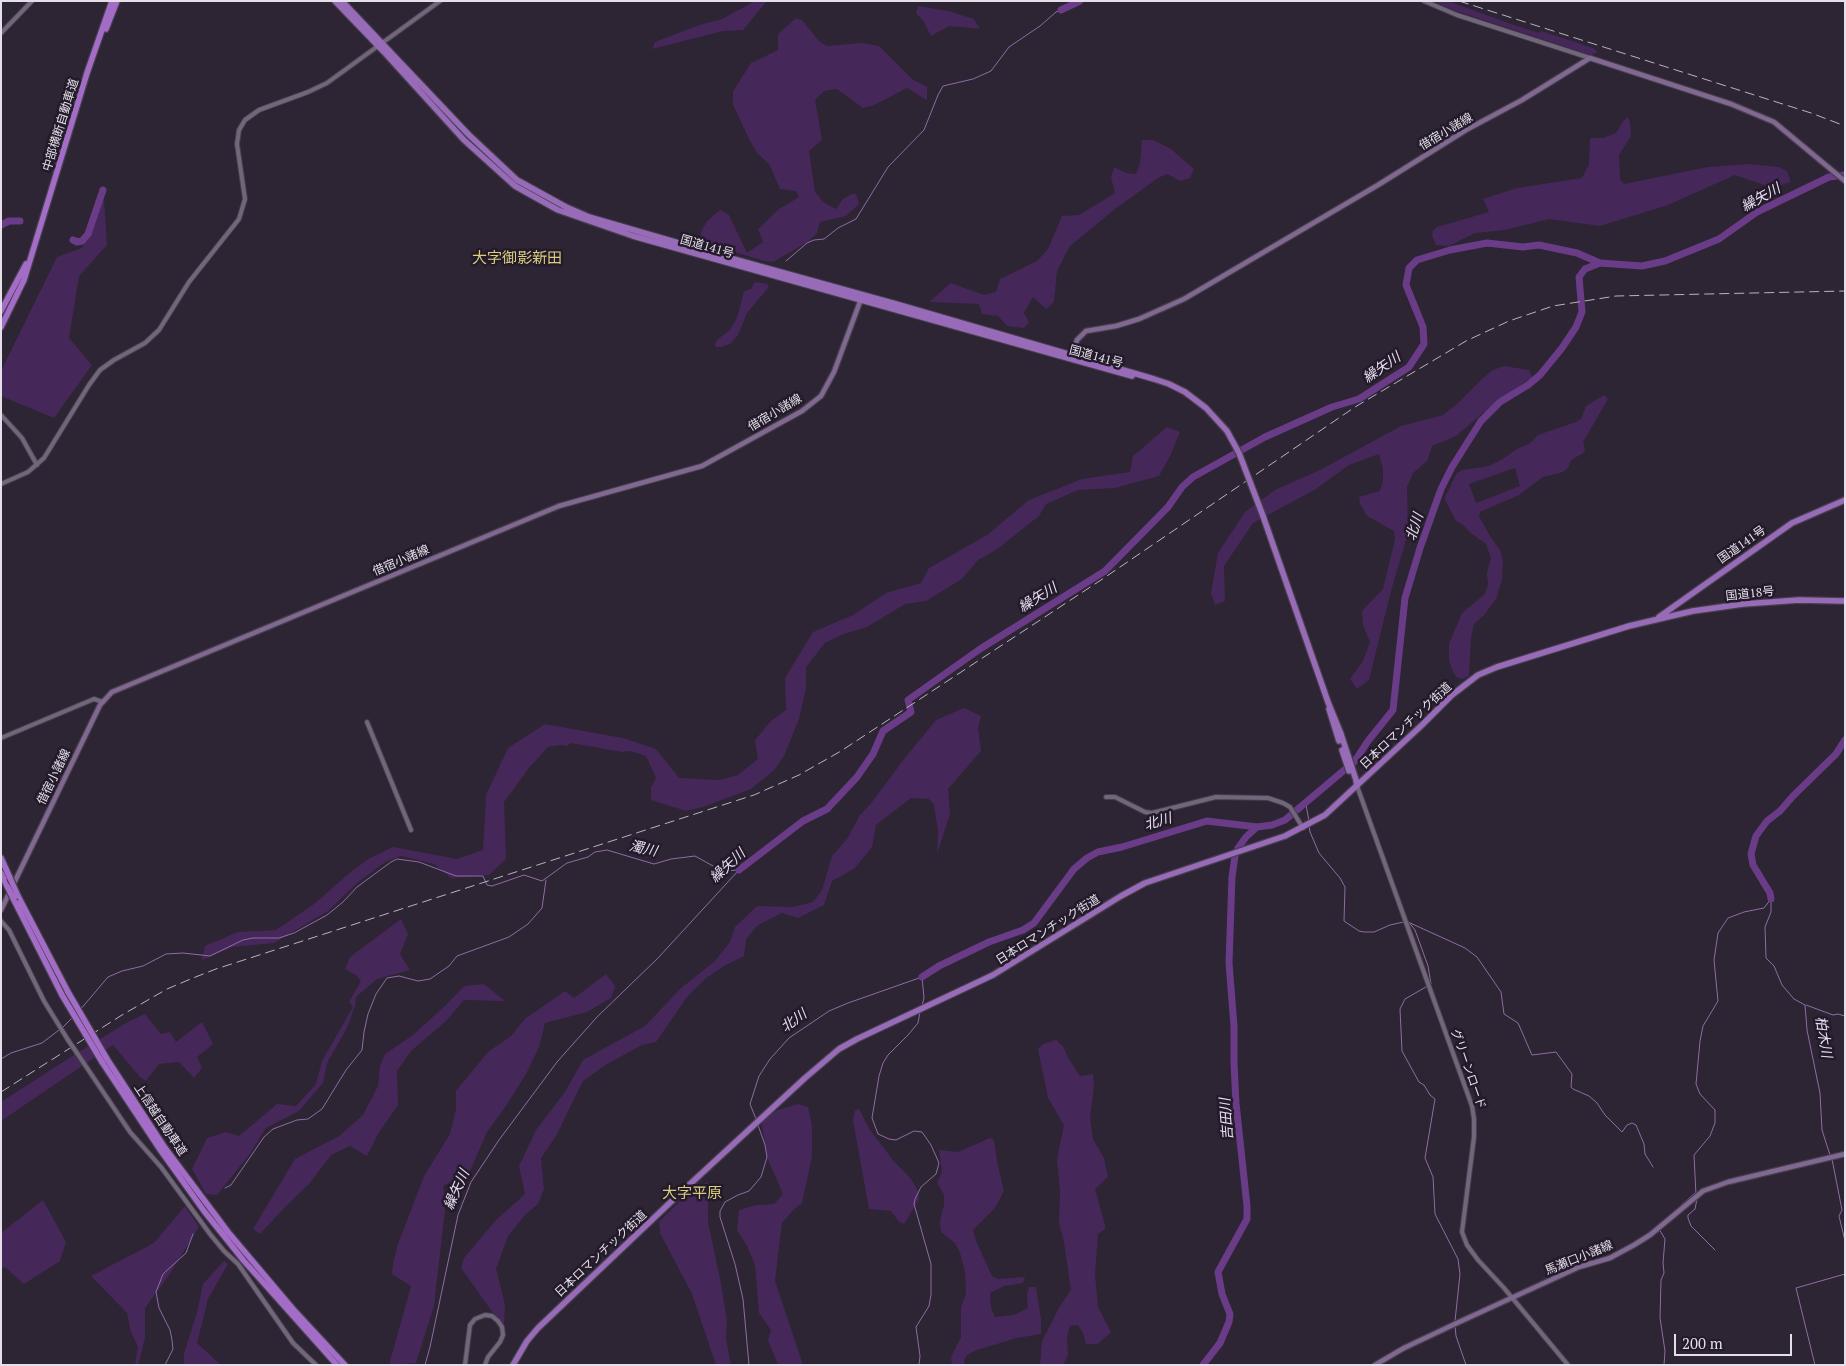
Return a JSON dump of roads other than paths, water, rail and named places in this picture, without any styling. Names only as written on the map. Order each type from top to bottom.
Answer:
[{"type":"highway","points":[[96,47],[108,1]]},
{"type":"highway","name":"中部横断自動車道","points":[[1,327],[20,288],[87,73],[112,1]]},
{"type":"highway","points":[[87,73],[117,1]]},
{"type":"highway","name":"国道141号","points":[[335,1],[380,44]]},
{"type":"highway","name":"国道141号","points":[[342,1],[464,140],[515,186],[540,201],[577,218],[633,236],[862,298],[1139,378],[1148,378],[1170,384],[1185,392],[1206,408],[1227,431],[1239,453],[1335,717],[1348,763],[1357,786]]},
{"type":"highway","name":"中部横断自動車道","points":[[1,311],[30,255]]},
{"type":"highway","name":"国道141号","points":[[1658,618],[1792,523],[1845,500]]},
{"type":"highway","points":[[1686,598],[1686,608],[1693,611]]},
{"type":"highway","name":"国道18号","points":[[1658,618],[1743,604],[1799,600],[1845,601]]},
{"type":"highway","name":"日本ロマンチック街道","points":[[513,1365],[527,1341],[538,1328],[697,1178],[839,1049],[993,975],[1121,896],[1145,884],[1303,828],[1325,815],[1452,695],[1478,675],[1505,664],[1658,618]]},
{"type":"highway","name":"上信越自動車道","points":[[1,858],[65,993]]},
{"type":"highway","name":"上信越自動車道","points":[[1,873],[65,993],[161,1151],[204,1211],[244,1260],[337,1365]]},
{"type":"highway","name":"上信越自動車道","points":[[105,1061],[218,1219],[288,1302],[345,1365]]},
{"type":"main road","points":[[1590,58],[1731,104],[1768,119],[1844,180]]},
{"type":"main road","name":"借宿小諸線","points":[[1071,358],[1077,340],[1086,331],[1116,326],[1139,319],[1184,299],[1590,58]]},
{"type":"main road","name":"借宿小諸線","points":[[1,910],[103,702],[109,694],[118,688],[559,506],[702,466],[802,411],[821,396],[834,372],[862,298]]},
{"type":"main road","name":"馬瀬口小諸線","points":[[1375,1365],[1408,1346],[1579,1267],[1610,1258],[1650,1235],[1703,1191],[1728,1182],[1845,1154]]},
{"type":"street","points":[[1,33],[27,3],[32,1]]},
{"type":"street","points":[[1,484],[24,474],[37,465],[50,449],[95,375],[114,360],[146,343],[159,330],[193,277],[239,219],[245,199],[237,144],[239,130],[245,120],[259,110],[320,87],[440,1]]},
{"type":"street","points":[[1424,1],[1457,15],[1590,58]]},
{"type":"street","points":[[1,415],[22,438],[37,465]]},
{"type":"street","points":[[1,738],[94,699],[103,702]]},
{"type":"street","points":[[367,722],[411,830]]},
{"type":"street","name":"グリーンロード","points":[[1357,786],[1472,1106],[1474,1137],[1462,1232],[1467,1245],[1478,1260],[1568,1365]]},
{"type":"street","points":[[1106,797],[1115,797],[1145,812],[1152,813],[1216,797],[1268,798],[1290,807],[1303,828]]},
{"type":"street","points":[[1,921],[12,934],[44,1001],[130,1132],[161,1167],[215,1240],[238,1264],[293,1343],[316,1365]]},
{"type":"street","points":[[465,1365],[470,1325],[475,1319],[485,1315],[492,1316],[498,1321],[502,1327],[503,1335],[488,1357],[485,1365]]},
{"type":"waterway","points":[[1061,10],[1080,1]]},
{"type":"waterway","points":[[786,261],[807,243],[824,239],[838,228],[856,219],[888,167],[924,130],[943,86],[973,79],[991,71],[1009,47],[1061,10]]},
{"type":"waterway","name":"繰矢川","points":[[739,870],[803,821],[827,809],[857,777],[873,754],[883,731],[911,712],[908,700],[980,649],[1105,571],[1168,507],[1182,487],[1193,477],[1265,437],[1332,407],[1359,399],[1409,367],[1424,344],[1423,327],[1406,285],[1409,268],[1417,260],[1450,250],[1487,243],[1523,247],[1539,245],[1577,253],[1600,263],[1642,266],[1665,261],[1719,239],[1757,212],[1829,177],[1845,175]]},
{"type":"waterway","points":[[73,240],[77,242],[82,241],[88,234],[103,190]]},
{"type":"waterway","points":[[1,225],[9,221],[20,221]]},
{"type":"waterway","name":"北川","points":[[922,977],[939,966],[989,942],[1023,930],[1034,923],[1074,869],[1098,852],[1122,847],[1207,821],[1257,827],[1272,825],[1285,820],[1355,761],[1368,741],[1393,710],[1405,598],[1441,489],[1452,467],[1481,421],[1500,402],[1528,385],[1540,375],[1562,348],[1576,327],[1582,312],[1579,277],[1585,269],[1600,263]]},
{"type":"waterway","name":"柏木川","points":[[1771,899],[1770,893],[1753,865],[1751,854],[1756,836],[1767,821],[1780,811],[1836,754],[1845,740]]},
{"type":"waterway","points":[[1307,802],[1309,821]]},
{"type":"waterway","points":[[1309,825],[1319,853],[1345,887],[1344,921],[1359,931],[1364,932],[1374,932],[1390,925],[1408,921],[1415,930],[1428,966],[1431,984],[1405,999],[1400,1009],[1402,1051],[1419,1082],[1424,1085],[1435,1099],[1425,1158],[1433,1177],[1435,1214],[1458,1259],[1460,1274],[1455,1321]]},
{"type":"waterway","name":"吉田川","points":[[1238,848],[1257,827]]},
{"type":"waterway","name":"濁川","points":[[80,1010],[108,977],[122,971],[143,966],[166,954],[183,953],[210,956],[243,940],[279,938],[294,933],[327,915],[357,887],[397,859],[419,862],[456,876],[483,876],[487,885],[492,886],[524,875],[542,881],[567,863],[588,857],[595,852],[607,850],[654,864],[671,859],[695,856],[722,871],[739,870]]},
{"type":"waterway","name":"吉田川","points":[[1203,1365],[1220,1343],[1229,1322],[1230,1314],[1222,1294],[1218,1272],[1247,1219],[1236,1103],[1234,1026],[1229,963],[1232,877],[1235,856]]},
{"type":"waterway","name":"繰矢川","points":[[425,1365],[458,1215],[471,1182],[499,1140],[557,1062],[597,1017],[658,958],[738,871]]},
{"type":"waterway","points":[[225,1188],[231,1185],[264,1137],[273,1129],[297,1120],[308,1119],[322,1109],[346,1070],[362,1050],[368,1014],[376,994],[387,978],[399,976],[418,981],[430,979],[449,966],[457,956],[509,937],[528,924],[542,908],[546,880]]},
{"type":"waterway","points":[[1696,1195],[1694,1155],[1710,1136],[1715,1123],[1715,1110],[1700,1094],[1696,1084],[1703,1026],[1718,1001],[1714,960],[1718,933],[1728,918],[1764,908],[1771,899]]},
{"type":"waterway","name":"柏木川","points":[[1771,900],[1771,912],[1765,927],[1766,958],[1774,966],[1782,985],[1794,999],[1805,1005],[1807,1030],[1820,1093],[1822,1130],[1830,1155]]},
{"type":"waterway","points":[[1408,922],[1465,948],[1477,957],[1501,992],[1504,1014],[1518,1023],[1532,1055],[1556,1052],[1572,1074],[1571,1087],[1573,1089],[1589,1096],[1597,1103],[1605,1115],[1622,1132],[1627,1125],[1632,1123],[1636,1125],[1644,1144],[1645,1154],[1653,1167]]},
{"type":"waterway","name":"北川","points":[[756,1119],[750,1104],[759,1076],[770,1059],[789,1038],[829,1011],[922,977],[924,998],[922,1006]]},
{"type":"waterway","points":[[1806,1005],[1833,1015],[1845,1016]]},
{"type":"waterway","points":[[919,1365],[920,1356],[916,1327],[929,1306],[931,1264],[914,1204],[921,1187],[936,1174],[939,1163],[931,1145],[922,1132],[914,1131],[896,1140],[889,1139],[878,1134],[872,1118],[883,1063],[888,1055],[918,1023],[920,1012]]},
{"type":"waterway","points":[[62,1028],[72,1018]]},
{"type":"waterway","points":[[1,1059],[11,1053],[42,1043],[59,1030]]},
{"type":"waterway","name":"北川","points":[[749,1365],[743,1299],[735,1264],[720,1217],[720,1211],[725,1202],[749,1191],[761,1177],[767,1157],[758,1125]]},
{"type":"waterway","name":"柏木川","points":[[1832,1159],[1842,1210],[1839,1216],[1845,1241]]},
{"type":"waterway","points":[[1659,1225],[1695,1193]]},
{"type":"waterway","points":[[1697,1199],[1695,1209],[1688,1215],[1688,1218],[1691,1226],[1715,1250]]},
{"type":"waterway","points":[[1659,1229],[1665,1239],[1660,1318],[1665,1351],[1664,1365]]},
{"type":"waterway","points":[[165,1365],[173,1349],[172,1340],[170,1330],[159,1308],[156,1292],[163,1274],[186,1253],[193,1234]]},
{"type":"waterway","name":"柏木川","points":[[1815,1365],[1796,1288],[1845,1274]]},
{"type":"waterway","points":[[1455,1325],[1456,1336],[1466,1365]]},
{"type":"railway","points":[[1459,1],[1811,113],[1845,126]]},
{"type":"railway","points":[[1,1092],[122,1015],[167,989],[193,978],[754,795],[799,775],[841,751],[1101,580],[1355,407],[1466,341],[1509,321],[1553,306],[1616,296],[1845,291]]},
{"type":"district","name":"大字御影新田","points":[[517,259]]},
{"type":"district","name":"大字平原","points":[[692,1194]]}]
